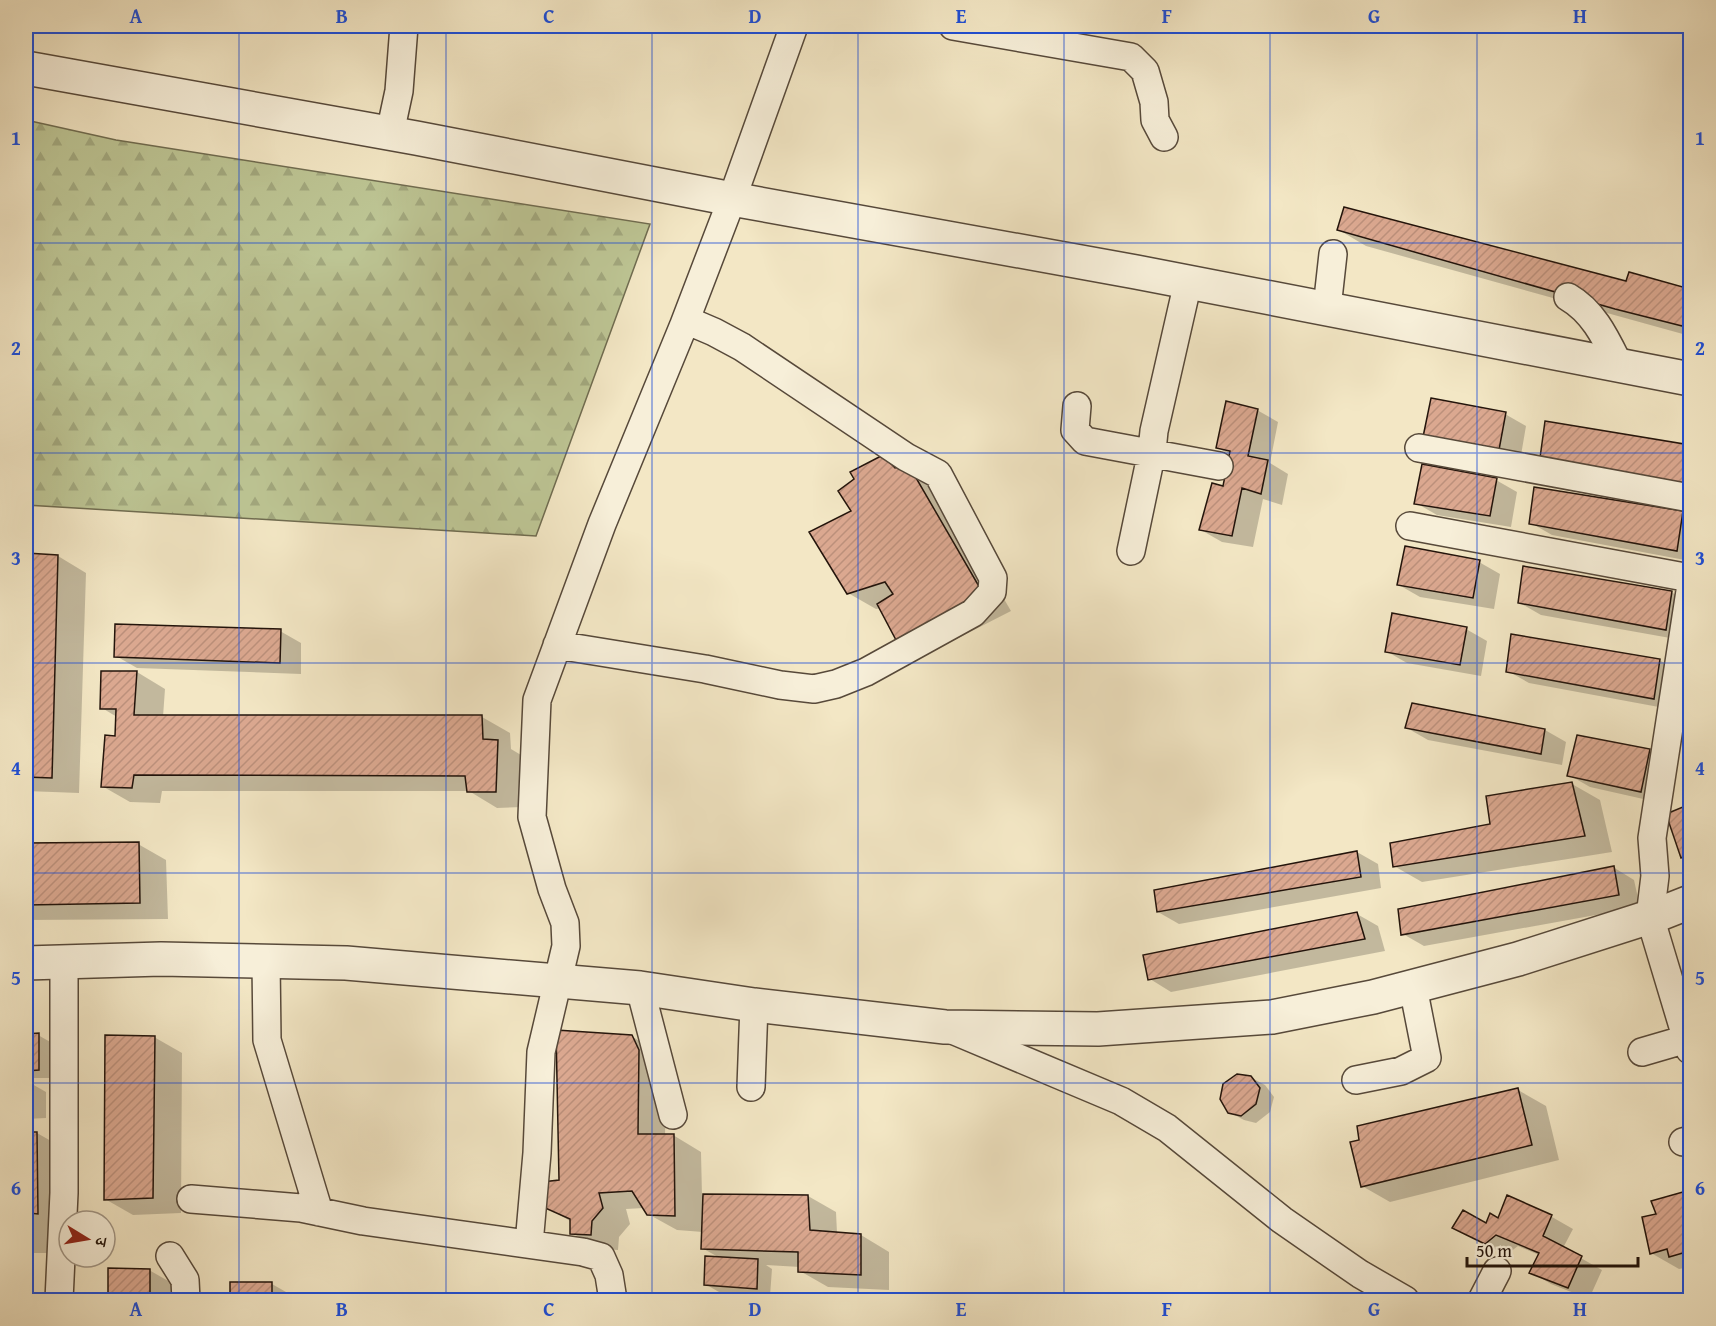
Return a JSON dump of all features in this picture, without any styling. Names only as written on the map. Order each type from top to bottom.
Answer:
[{"type":"street","points":[[390,134],[399,91],[404,26]]},
{"type":"street","points":[[529,1244],[537,1153],[541,1052],[566,946],[565,923],[552,889],[532,817],[537,700],[602,524],[686,320],[794,26]]},
{"type":"street","points":[[953,26],[1131,57],[1145,70],[1154,102],[1155,120],[1164,137]]},
{"type":"street","points":[[26,68],[1328,308],[1690,379]]},
{"type":"street","points":[[1328,308],[1333,254]]},
{"type":"street","points":[[1131,551],[1152,454],[1154,431],[1188,282]]},
{"type":"street","points":[[1568,297],[1583,306],[1606,338],[1619,365]]},
{"type":"street","points":[[557,645],[814,689],[836,684],[876,667],[973,613],[992,592],[993,578],[938,474],[906,457],[742,347],[686,320]]},
{"type":"street","points":[[1077,406],[1075,430],[1085,441],[1219,466]]},
{"type":"street","points":[[1419,448],[1690,498]]},
{"type":"street","points":[[1410,526],[1690,578]]},
{"type":"street","points":[[1641,1052],[1689,1042],[1650,917],[1655,876],[1652,838],[1690,591]]},
{"type":"street","points":[[26,963],[161,959],[346,963],[640,988],[754,1005],[945,1027],[1098,1029],[1272,1017],[1373,997],[1518,959],[1690,902]]},
{"type":"street","points":[[266,961],[267,1040],[320,1212]]},
{"type":"street","points":[[59,1300],[64,1193],[64,963]]},
{"type":"street","points":[[1356,1080],[1401,1071],[1427,1058],[1413,987]]},
{"type":"street","points":[[640,988],[673,1115]]},
{"type":"street","points":[[751,1087],[754,1005]]},
{"type":"street","points":[[945,1027],[1121,1101],[1167,1128],[1282,1220],[1360,1274],[1405,1300]]},
{"type":"street","points":[[191,1199],[301,1208],[363,1221],[583,1252],[601,1257],[609,1275],[613,1300]]},
{"type":"street","points":[[170,1256],[185,1280],[186,1300]]},
{"type":"street","points":[[1482,1300],[1497,1271]]},
{"type":"green space","points":[[26,120],[116,140],[650,224],[536,536],[26,505]]},
{"type":"building","points":[[1344,207],[1626,281],[1629,272],[1690,289],[1690,328],[1337,230]]},
{"type":"building","points":[[1431,398],[1506,412],[1499,450],[1423,437]]},
{"type":"building","points":[[1226,401],[1258,409],[1248,456],[1268,460],[1261,494],[1242,488],[1232,536],[1199,530],[1212,483],[1223,486],[1230,451],[1216,448]]},
{"type":"building","points":[[1545,421],[1690,445],[1688,485],[1540,458]]},
{"type":"building","points":[[883,455],[895,468],[908,464],[984,595],[896,640],[877,604],[893,594],[885,582],[847,594],[809,532],[851,511],[838,491],[854,479],[850,472]]},
{"type":"building","points":[[1422,464],[1497,478],[1490,516],[1414,504]]},
{"type":"building","points":[[1534,487],[1683,511],[1677,551],[1529,524]]},
{"type":"building","points":[[1405,546],[1480,560],[1473,598],[1397,585]]},
{"type":"building","points":[[26,553],[58,555],[52,778],[26,777]]},
{"type":"building","points":[[1523,566],[1672,591],[1666,630],[1518,603]]},
{"type":"building","points":[[1392,613],[1467,627],[1460,665],[1385,652]]},
{"type":"building","points":[[115,624],[281,629],[280,663],[114,657]]},
{"type":"building","points":[[1511,634],[1660,659],[1654,699],[1506,672]]},
{"type":"building","points":[[101,671],[137,671],[134,715],[482,715],[483,739],[498,740],[496,792],[467,792],[465,776],[134,775],[132,788],[101,787],[105,735],[115,736],[116,709],[100,709]]},
{"type":"building","points":[[1412,703],[1545,729],[1541,754],[1405,728]]},
{"type":"building","points":[[1577,735],[1650,749],[1641,792],[1567,776]]},
{"type":"building","points":[[1572,782],[1585,836],[1393,867],[1390,843],[1490,824],[1486,796]]},
{"type":"building","points":[[1690,804],[1690,854],[1681,858],[1666,814]]},
{"type":"building","points":[[139,842],[140,903],[26,905],[26,843]]},
{"type":"building","points":[[1357,851],[1361,877],[1157,912],[1154,890]]},
{"type":"building","points":[[1614,866],[1619,895],[1401,935],[1398,909]]},
{"type":"building","points":[[1357,912],[1365,939],[1148,980],[1143,955]]},
{"type":"building","points":[[556,1030],[632,1035],[639,1050],[638,1134],[674,1134],[675,1216],[647,1215],[632,1191],[599,1193],[603,1208],[592,1221],[591,1235],[570,1234],[570,1219],[543,1207],[542,1182],[559,1180]]},
{"type":"building","points":[[39,1033],[39,1070],[26,1071],[26,1034]]},
{"type":"building","points":[[105,1035],[155,1036],[153,1198],[104,1200]]},
{"type":"building","points":[[1237,1074],[1251,1076],[1260,1088],[1256,1104],[1241,1116],[1228,1113],[1220,1099],[1223,1084]]},
{"type":"building","points":[[26,1083],[33,1083],[33,1111],[26,1111]]},
{"type":"building","points":[[1518,1088],[1532,1145],[1361,1187],[1350,1142],[1359,1140],[1357,1126]]},
{"type":"building","points":[[26,1132],[37,1132],[38,1214],[29,1213],[27,1242],[26,1242]]},
{"type":"building","points":[[1690,1190],[1690,1251],[1669,1257],[1667,1249],[1650,1254],[1642,1217],[1656,1214],[1651,1201]]},
{"type":"building","points":[[703,1194],[808,1195],[810,1230],[861,1234],[861,1275],[798,1272],[798,1252],[701,1249]]},
{"type":"building","points":[[1507,1195],[1552,1215],[1543,1236],[1582,1256],[1568,1288],[1529,1273],[1539,1253],[1496,1235],[1485,1244],[1452,1228],[1463,1210],[1486,1223],[1490,1213],[1498,1218]]},
{"type":"building","points":[[705,1256],[758,1259],[757,1289],[704,1285]]},
{"type":"building","points":[[108,1269],[150,1269],[150,1300],[108,1300]]},
{"type":"building","points":[[230,1282],[272,1282],[272,1300],[230,1300]]}]
